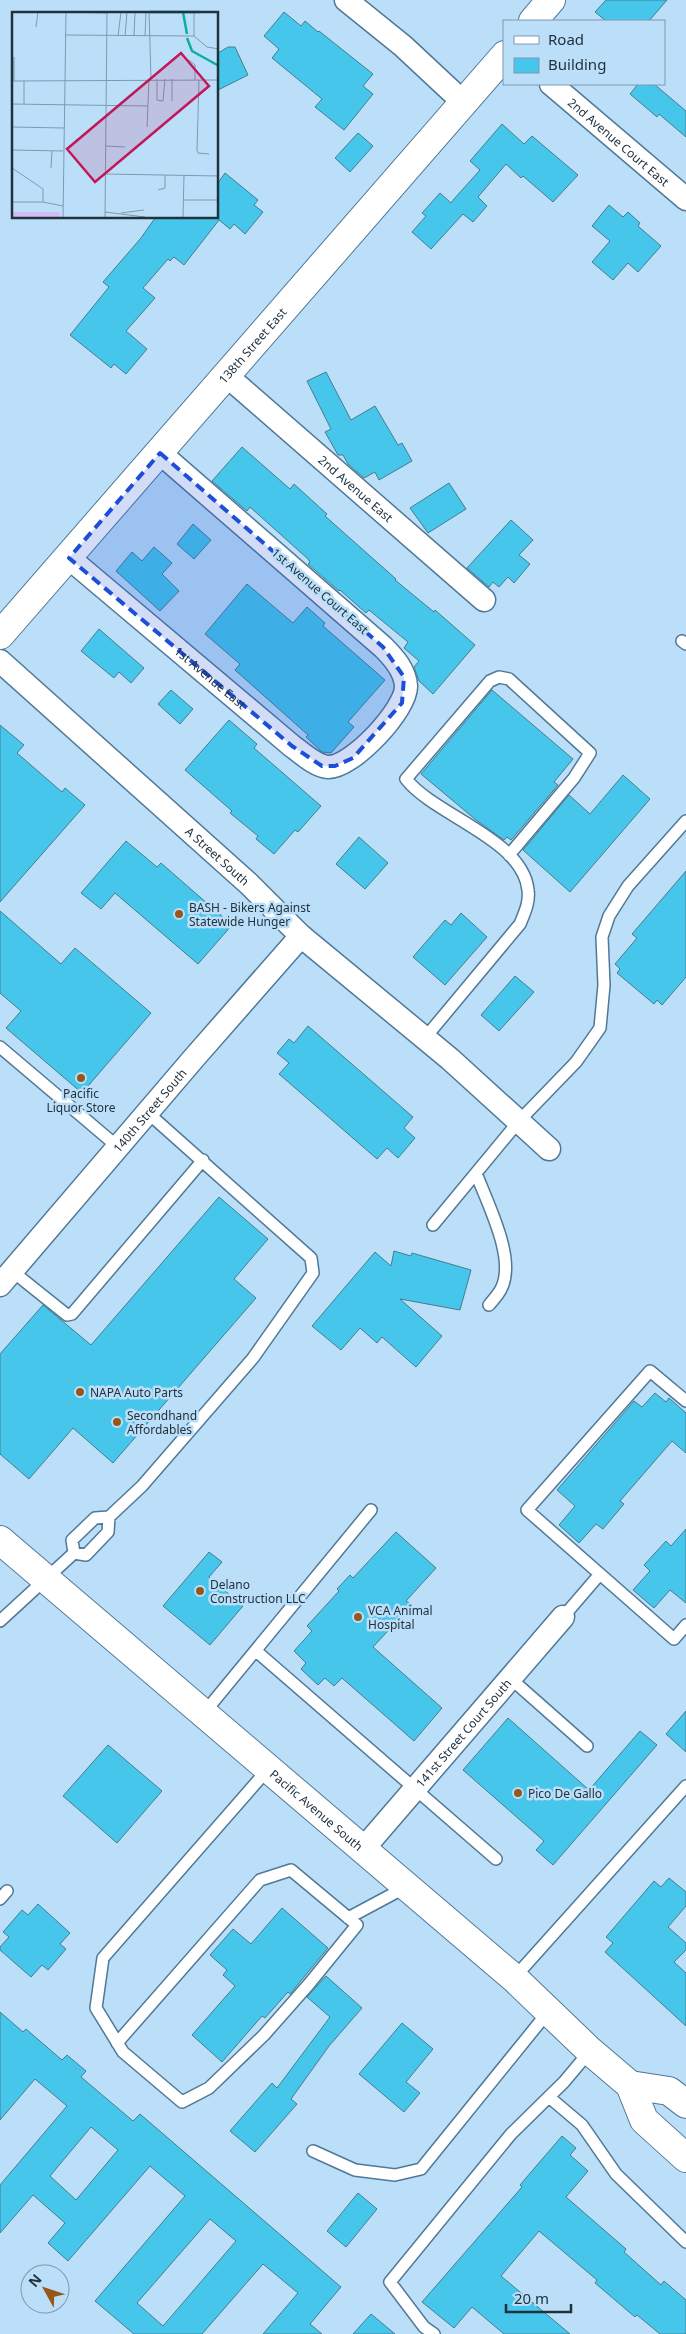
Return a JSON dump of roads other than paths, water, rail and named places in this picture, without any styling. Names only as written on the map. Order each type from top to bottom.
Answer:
[{"type":"main road","points":[[534,20],[551,0]]},
{"type":"main road","name":"138th Street East","points":[[3,627],[69,558],[503,57]]},
{"type":"main road","name":"Pacific Avenue South","points":[[0,1540],[364,1848],[514,1978],[590,2051],[630,2085],[644,2120],[686,2158]]},
{"type":"main road","points":[[630,2085],[669,2091],[686,2104]]},
{"type":"street","points":[[346,0],[403,46],[463,102]]},
{"type":"street","name":"2nd Avenue Court East","points":[[552,85],[686,199]]},
{"type":"street","name":"2nd Avenue East","points":[[227,376],[484,600]]},
{"type":"street","name":"1st Avenue Court East","points":[[160,452],[372,637],[397,664],[406,683],[402,703],[360,752]]},
{"type":"street","name":"1st Avenue East","points":[[69,558],[305,756],[322,766],[328,767],[341,764],[360,752]]},
{"type":"street","name":"A Street South","points":[[0,661],[249,884],[301,936],[425,1038],[549,1148]]},
{"type":"street","name":"140th Street South","points":[[6,1278],[301,936]]},
{"type":"street","name":"141st Street Court South","points":[[364,1848],[563,1617]]},
{"type":"lane","points":[[425,1038],[520,924],[529,892],[525,873],[497,843],[441,807],[406,779],[490,681],[499,677],[509,679],[590,753],[574,778],[509,855]]},
{"type":"lane","points":[[433,1225],[519,1121],[576,1062],[600,1028],[604,985],[602,937],[609,916],[628,886],[686,821]]},
{"type":"lane","points":[[0,1046],[118,1147]]},
{"type":"lane","points":[[74,1553],[72,1540],[95,1518],[108,1517],[142,1486],[253,1358],[313,1273],[311,1258],[148,1113]]},
{"type":"lane","points":[[6,1278],[67,1315],[72,1314],[203,1160]]},
{"type":"lane","points":[[476,1173],[503,1246],[506,1263],[502,1288],[489,1305]]},
{"type":"lane","points":[[686,1401],[650,1370],[527,1510],[674,1639],[686,1625]]},
{"type":"lane","points":[[204,1713],[371,1510]]},
{"type":"lane","points":[[74,1553],[86,1555],[103,1538],[108,1532],[108,1517]]},
{"type":"lane","points":[[0,1621],[74,1553]]},
{"type":"lane","points":[[563,1617],[600,1574]]},
{"type":"lane","points":[[256,1651],[496,1859]]},
{"type":"lane","points":[[510,1678],[588,1746]]},
{"type":"lane","points":[[117,2043],[260,1880],[291,1870],[357,1926],[310,1984],[264,2035],[209,2088],[182,2102],[123,2052],[117,2043],[96,2008],[104,1958],[269,1768]]},
{"type":"lane","points":[[514,1978],[686,1786]]},
{"type":"lane","points":[[348,1918],[407,1886]]},
{"type":"lane","points":[[313,2151],[355,2170],[395,2175],[421,2169],[548,2012]]},
{"type":"lane","points":[[434,2334],[424,2327],[390,2282],[511,2134],[549,2097],[590,2051]]},
{"type":"lane","points":[[549,2097],[582,2125],[616,2174],[686,2242]]},
{"type":"place","name":"BASH - Bikers Against Statewide Hunger","points":[[179,914]]},
{"type":"place","name":"Pacific Liquor Store","points":[[81,1078]]},
{"type":"place","name":"NAPA Auto Parts","points":[[80,1392]]},
{"type":"place","name":"Secondhand Affordables","points":[[117,1422]]},
{"type":"place","name":"Delano Construction LLC","points":[[200,1591]]},
{"type":"place","name":"VCA Animal Hospital","points":[[358,1617]]},
{"type":"place","name":"Pico De Gallo","points":[[518,1793]]}]
